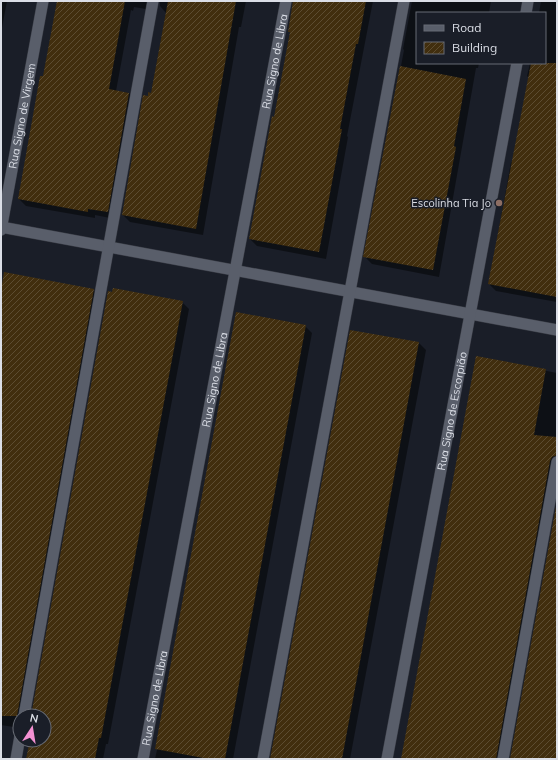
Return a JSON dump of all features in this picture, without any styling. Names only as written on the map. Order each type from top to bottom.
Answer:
[{"type":"street","name":"Rua Signo de Virgem","points":[[1,228],[43,1]]},
{"type":"street","points":[[25,708],[154,1]]},
{"type":"street","name":"Rua Signo de Libra","points":[[143,759],[286,1]]},
{"type":"street","points":[[263,759],[404,1]]},
{"type":"street","points":[[526,12],[528,1]]},
{"type":"street","name":"Rua Signo de Escorpião","points":[[388,759],[517,64]]},
{"type":"street","points":[[1,228],[557,330]]},
{"type":"street","points":[[503,759],[557,462]]},
{"type":"street","points":[[16,759],[18,748]]},
{"type":"building","points":[[57,1],[125,1],[109,89],[129,93],[108,212],[88,209],[88,212],[18,199],[40,76],[43,76]]},
{"type":"building","points":[[168,1],[236,1],[196,229],[122,215],[143,95],[148,96],[148,92],[151,93]]},
{"type":"building","points":[[293,1],[366,1],[358,44],[356,44],[340,129],[342,129],[319,252],[249,239],[272,116],[274,117],[290,32],[288,32]]},
{"type":"building","points":[[557,63],[557,297],[488,284],[531,64]]},
{"type":"building","points":[[400,66],[466,79],[454,146],[456,147],[433,270],[363,257]]},
{"type":"building","points":[[4,272],[94,289],[18,708],[12,708],[12,716],[1,716],[1,290]]},
{"type":"building","points":[[113,288],[183,301],[101,738],[99,738],[95,759],[26,759],[28,748],[52,748],[52,708],[32,708],[108,291],[112,292]]},
{"type":"building","points":[[236,312],[306,325],[225,759],[209,759],[155,749]]},
{"type":"building","points":[[350,330],[419,342],[342,759],[270,759]]},
{"type":"building","points":[[476,356],[546,369],[534,435],[557,437],[557,455],[552,457],[550,461],[496,759],[401,759]]},
{"type":"building","points":[[557,501],[557,759],[510,759]]},
{"type":"place","name":"Escolinha Tia Jo","points":[[499,203]]}]
